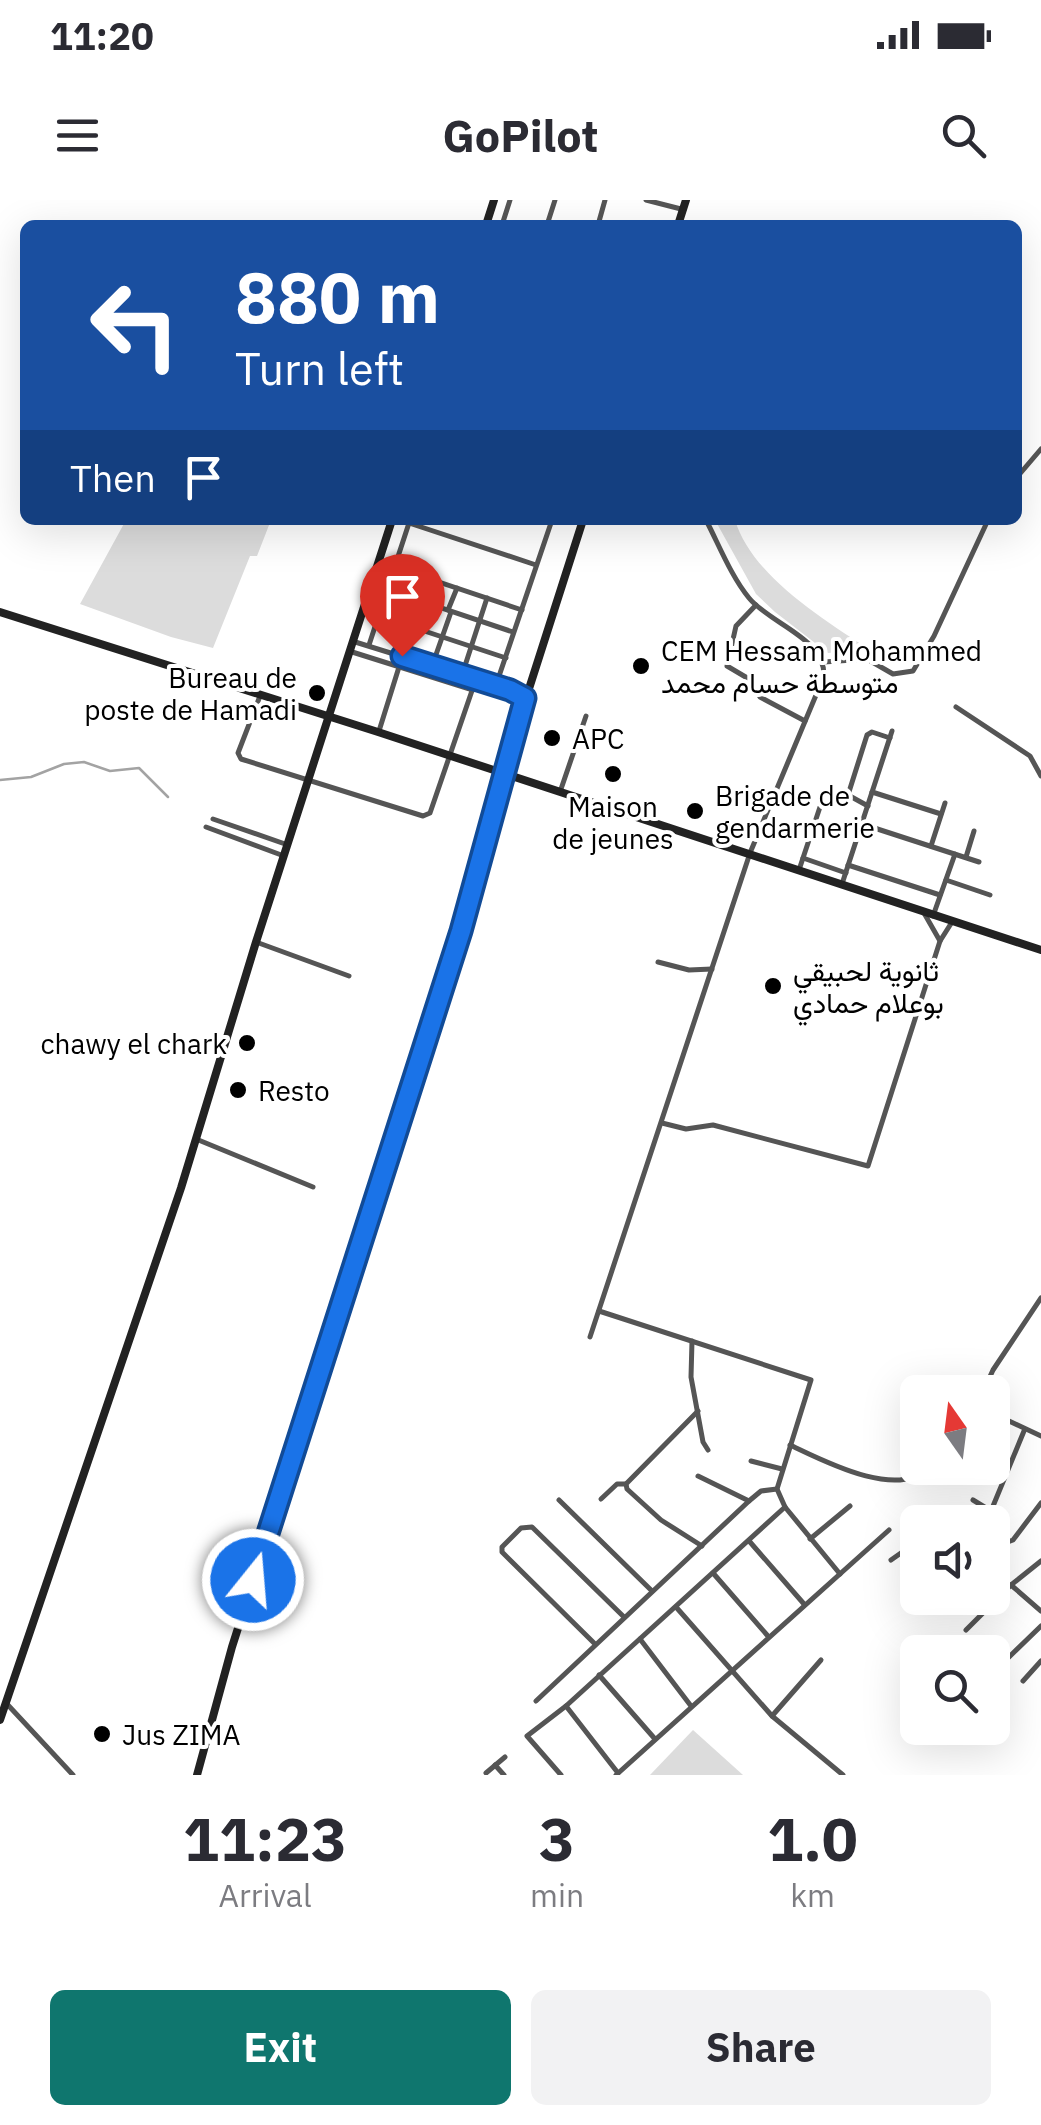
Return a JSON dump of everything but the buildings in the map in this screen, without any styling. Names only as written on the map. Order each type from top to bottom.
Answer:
[{"type":"main road","points":[[0,1720],[196,1139],[390,525]]},
{"type":"main road","points":[[197,1775],[261,1554],[461,931],[502,772],[581,525]]},
{"type":"main road","points":[[0,612],[1041,950]]},
{"type":"street","points":[[646,200],[684,205]]},
{"type":"street","points":[[1022,471],[1041,449]]},
{"type":"street","points":[[369,646],[409,525]]},
{"type":"street","points":[[421,525],[536,565]]},
{"type":"street","points":[[496,686],[548,525]]},
{"type":"street","points":[[590,1336],[750,853],[824,676],[824,662],[816,650],[756,605],[742,588],[709,525]]},
{"type":"street","points":[[824,662],[867,659],[894,674],[913,670],[934,636],[986,525]]},
{"type":"street","points":[[378,562],[522,610]]},
{"type":"street","points":[[432,666],[457,588]]},
{"type":"street","points":[[388,590],[514,633]]},
{"type":"street","points":[[462,675],[487,598]]},
{"type":"street","points":[[756,605],[736,626],[727,666],[749,679],[760,697],[806,722]]},
{"type":"street","points":[[379,616],[506,658]]},
{"type":"street","points":[[352,641],[525,698]]},
{"type":"street","points":[[349,651],[472,690]]},
{"type":"street","points":[[378,732],[398,667]]},
{"type":"street","points":[[260,696],[239,756],[308,782],[428,815],[476,679]]},
{"type":"street","points":[[956,707],[1030,756],[1040,771]]},
{"type":"street","points":[[560,792],[586,716]]},
{"type":"street","points":[[842,804],[848,797],[868,733],[891,734],[842,884]]},
{"type":"street","points":[[872,792],[941,814]]},
{"type":"street","points":[[848,797],[868,806]]},
{"type":"street","points":[[930,846],[944,802]]},
{"type":"street","points":[[799,870],[820,807]]},
{"type":"street","points":[[213,819],[288,845]]},
{"type":"street","points":[[862,824],[980,862]]},
{"type":"street","points":[[206,827],[284,856]]},
{"type":"street","points":[[966,858],[974,831]]},
{"type":"street","points":[[940,941],[929,914],[955,854]]},
{"type":"street","points":[[803,858],[940,895]]},
{"type":"street","points":[[946,880],[990,895]]},
{"type":"street","points":[[662,1123],[686,1129],[712,1126],[868,1166],[940,941],[953,922]]},
{"type":"street","points":[[256,942],[349,976]]},
{"type":"street","points":[[658,962],[689,970],[712,969]]},
{"type":"street","points":[[196,1139],[313,1187]]},
{"type":"street","points":[[990,1375],[1041,1298]]},
{"type":"street","points":[[599,1311],[811,1380],[777,1489],[786,1507],[840,1574]]},
{"type":"street","points":[[692,1341],[691,1378],[703,1442],[708,1450]]},
{"type":"street","points":[[626,1486],[698,1412]]},
{"type":"street","points":[[1010,1423],[1041,1436]]},
{"type":"street","points":[[973,1500],[991,1511],[1024,1430]]},
{"type":"street","points":[[790,1445],[842,1470],[900,1478]]},
{"type":"street","points":[[751,1462],[783,1469]]},
{"type":"street","points":[[698,1476],[749,1501]]},
{"type":"street","points":[[602,1500],[617,1484],[626,1486],[661,1520],[702,1546]]},
{"type":"street","points":[[536,1701],[749,1501],[762,1492],[777,1489]]},
{"type":"street","points":[[559,1500],[652,1592]]},
{"type":"street","points":[[1010,1541],[1041,1503]]},
{"type":"street","points":[[810,1539],[850,1506]]},
{"type":"street","points":[[561,1775],[527,1736],[566,1706],[786,1507]]},
{"type":"street","points":[[594,1644],[502,1552],[502,1547],[522,1528],[532,1527],[624,1617]]},
{"type":"street","points":[[566,1706],[617,1774],[889,1530]]},
{"type":"street","points":[[750,1542],[804,1605]]},
{"type":"street","points":[[891,1560],[900,1554]]},
{"type":"street","points":[[966,1630],[1041,1561]]},
{"type":"street","points":[[713,1573],[768,1636]]},
{"type":"street","points":[[1011,1585],[1041,1611]]},
{"type":"street","points":[[676,1607],[772,1716],[843,1775]]},
{"type":"street","points":[[1010,1656],[1041,1626]]},
{"type":"street","points":[[640,1639],[691,1706]]},
{"type":"street","points":[[772,1716],[822,1660]]},
{"type":"street","points":[[1023,1681],[1041,1661]]},
{"type":"street","points":[[599,1675],[655,1738]]},
{"type":"street","points":[[6,1703],[74,1775]]},
{"type":"street","points":[[486,1773],[505,1757]]},
{"type":"street","points":[[496,1765],[504,1775]]},
{"type":"shaded area","points":[[123,525],[269,525],[257,556],[250,556],[213,648],[80,604]]},
{"type":"shaded area","points":[[718,525],[737,525],[757,560],[773,578],[811,610],[870,650],[828,653],[756,594]]},
{"type":"shaded area","points":[[693,1730],[743,1775],[650,1775]]},
{"type":"waterway","points":[[0,780],[31,777],[64,764],[84,762],[110,771],[139,768],[168,797]]},
{"type":"place","name":"CEM Hessam Mohammed متوسطة حسام محمد","points":[[641,666]]},
{"type":"place","name":"Bureau de poste de Hamadi","points":[[317,693]]},
{"type":"place","name":"APC","points":[[552,738]]},
{"type":"place","name":"Maison de jeunes","points":[[613,774]]},
{"type":"place","name":"Brigade de gendarmerie","points":[[695,811]]},
{"type":"place","name":"ثانوية لحبيقي بوعلام حمادي","points":[[773,986]]},
{"type":"place","name":"chawy el chark","points":[[247,1043]]},
{"type":"place","name":"Resto","points":[[238,1090]]},
{"type":"place","name":"Jus ZIMA","points":[[102,1734]]},
{"type":"route","points":[[253,1580],[461,931],[525,698],[402,656]]}]
